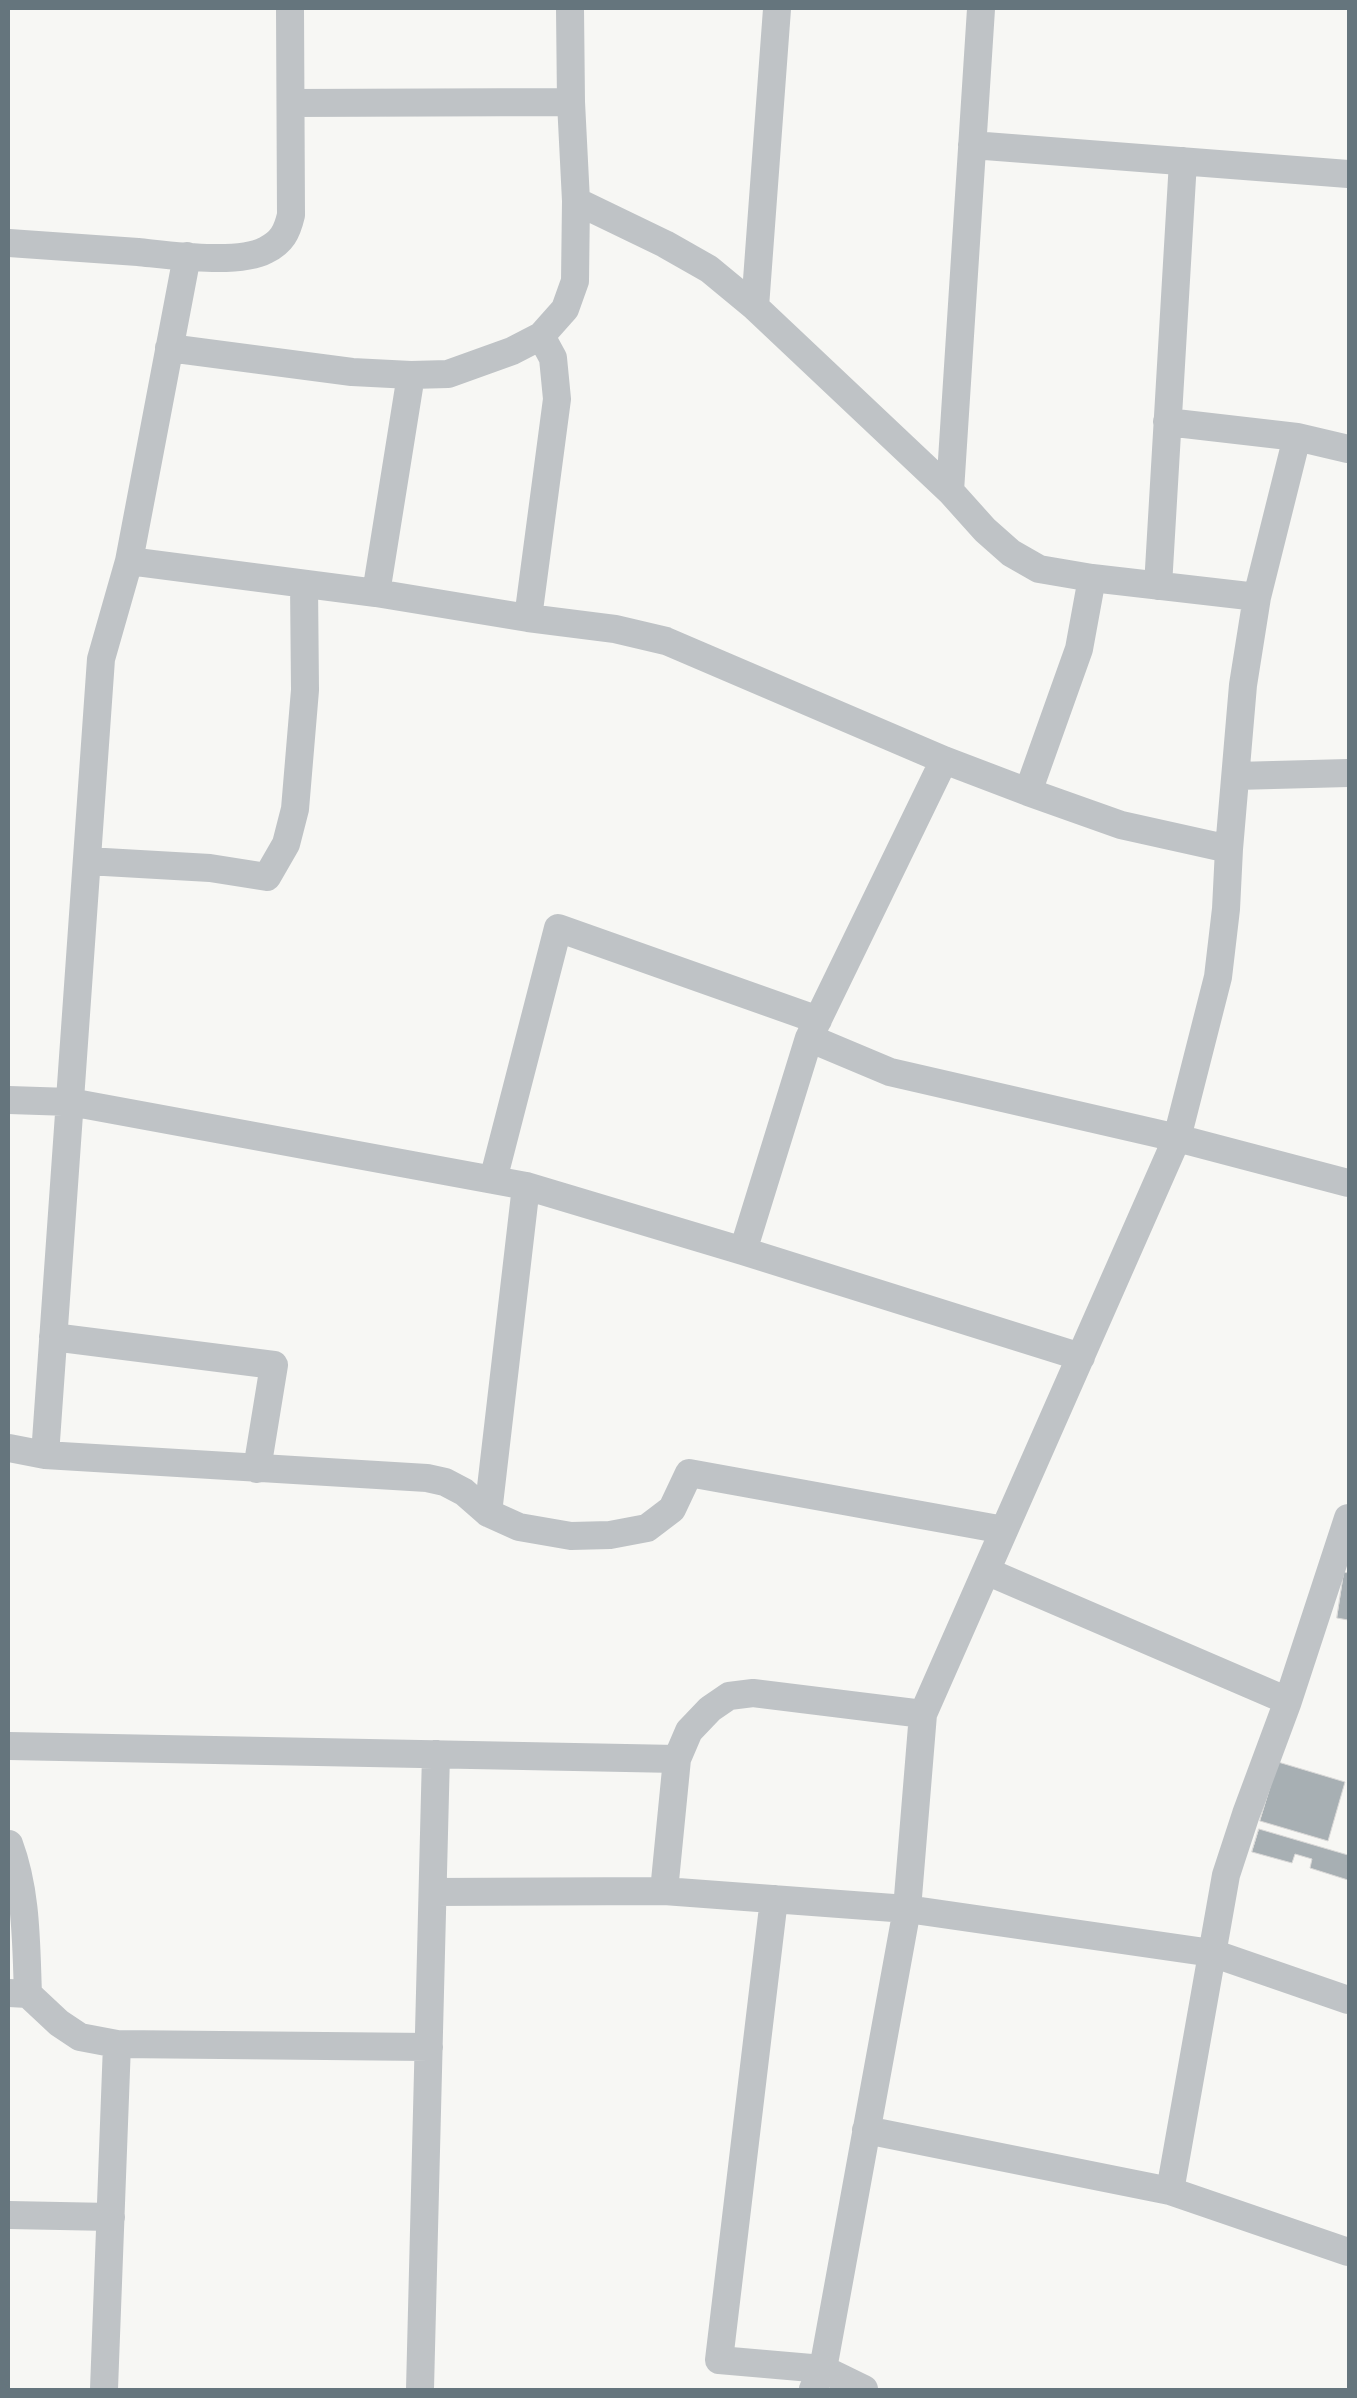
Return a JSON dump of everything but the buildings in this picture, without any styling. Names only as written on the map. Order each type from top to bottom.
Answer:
[{"type":"street","points":[[9,243],[187,256],[238,257],[265,251],[282,239],[287,232],[291,215],[292,103],[290,9]]},
{"type":"street","points":[[169,348],[352,372],[411,375],[448,374],[512,351],[541,336],[565,309],[575,281],[576,202],[571,102],[570,9]]},
{"type":"street","points":[[755,307],[777,9]]},
{"type":"street","points":[[950,490],[981,9]]},
{"type":"street","points":[[292,103],[571,102]]},
{"type":"street","points":[[972,145],[1348,174]]},
{"type":"street","points":[[1158,586],[1183,161]]},
{"type":"street","points":[[576,202],[665,244],[709,269],[755,307],[950,490],[985,530],[1011,553],[1039,569],[1092,578],[1257,596]]},
{"type":"street","points":[[45,1455],[100,659],[129,560],[187,256]]},
{"type":"street","points":[[528,618],[557,399],[553,358],[541,336]]},
{"type":"street","points":[[376,593],[411,375]]},
{"type":"street","points":[[1167,422],[1296,437],[1348,449]]},
{"type":"street","points":[[818,2379],[907,1910],[923,1714],[1177,1138],[1218,978],[1226,909],[1229,849],[1243,684],[1257,596],[1296,437]]},
{"type":"street","points":[[129,560],[376,593],[528,618],[615,629],[666,642],[944,760],[1028,792],[1122,825],[1229,849]]},
{"type":"street","points":[[1028,792],[1079,649],[1092,578]]},
{"type":"street","points":[[87,860],[210,868],[268,877],[286,844],[295,808],[305,690],[304,584]]},
{"type":"street","points":[[743,1251],[814,1030],[944,760]]},
{"type":"street","points":[[1236,776],[1348,773]]},
{"type":"street","points":[[493,1180],[558,928],[814,1030],[890,1072],[1177,1138],[1348,1183]]},
{"type":"street","points":[[9,1100],[70,1102],[526,1186],[743,1251],[1081,1357]]},
{"type":"street","points":[[488,1512],[526,1186]]},
{"type":"street","points":[[53,1336],[274,1365],[258,1469]]},
{"type":"street","points":[[9,1448],[45,1455],[427,1478],[445,1482],[464,1492],[488,1512],[519,1527],[571,1536],[610,1535],[647,1528],[672,1509],[689,1473],[1004,1530]]},
{"type":"street","points":[[1170,2192],[1226,1875],[1246,1814],[1288,1701],[1348,1518]]},
{"type":"street","points":[[986,1571],[1288,1701]]},
{"type":"street","points":[[664,1892],[677,1758],[690,1731],[710,1709],[729,1696],[753,1693],[923,1714]]},
{"type":"street","points":[[9,1746],[677,1758]]},
{"type":"street","points":[[420,2389],[436,1754]]},
{"type":"street","points":[[9,1844],[17,1869],[25,1915],[18,1994],[80,2037],[117,2044],[429,2047]]},
{"type":"street","points":[[433,1892],[664,1892],[907,1910],[1212,1953],[1348,2000]]},
{"type":"street","points":[[774,1899],[719,2360],[864,2389]]},
{"type":"street","points":[[104,2389],[117,2044]]},
{"type":"street","points":[[866,2130],[1170,2192],[1348,2252]]},
{"type":"street","points":[[9,2214],[110,2216]]}]
